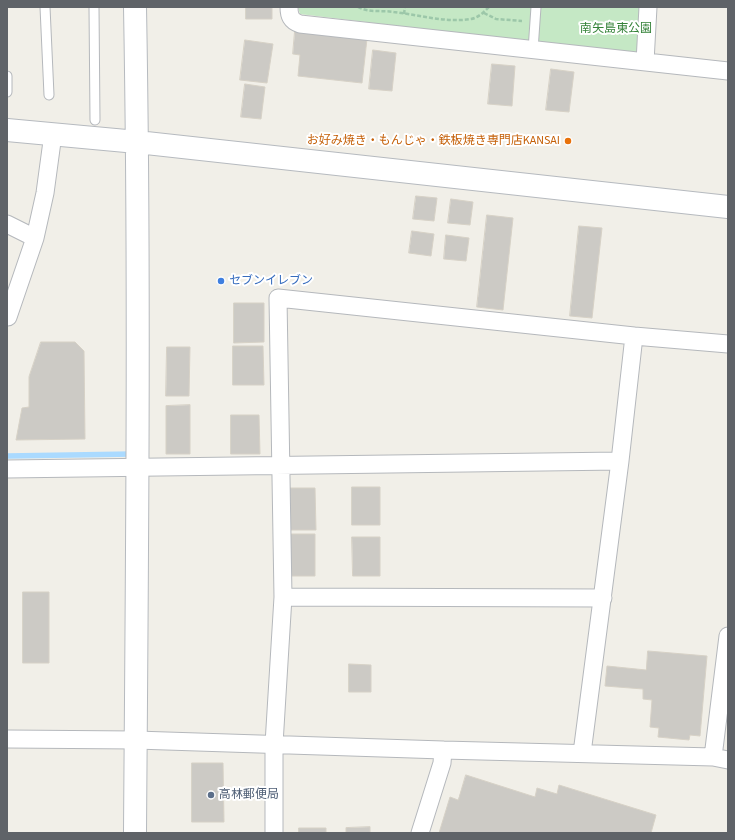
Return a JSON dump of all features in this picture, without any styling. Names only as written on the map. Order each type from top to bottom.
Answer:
[{"type":"street","points":[[135,7],[138,467],[135,833]]},
{"type":"street","points":[[288,7],[289,15],[294,22],[300,24],[728,71]]},
{"type":"street","points":[[644,62],[648,7]]},
{"type":"street","points":[[7,130],[137,142],[728,207]]},
{"type":"street","points":[[7,316],[8,317],[35,238],[45,193],[53,134]]},
{"type":"street","points":[[7,224],[35,238]]},
{"type":"street","points":[[274,833],[274,744],[283,597],[282,464],[278,298],[634,336],[728,344]]},
{"type":"street","points":[[582,753],[603,598],[634,336]]},
{"type":"street","points":[[7,469],[620,460]]},
{"type":"street","points":[[283,597],[603,598]]},
{"type":"street","points":[[7,739],[136,740],[582,753],[721,759],[728,636]]},
{"type":"street","points":[[420,833],[442,763],[443,750]]},
{"type":"lane","points":[[45,7],[49,95]]},
{"type":"lane","points":[[94,7],[95,120]]},
{"type":"lane","points":[[533,50],[536,7]]},
{"type":"lane","points":[[7,76],[7,92]]},
{"type":"path","points":[[358,7],[363,9],[404,13],[453,21],[473,19],[484,13],[489,7]]},
{"type":"path","points":[[404,13],[405,7]]},
{"type":"path","points":[[484,13],[496,19],[535,22]]},
{"type":"green space","name":"南矢島東公園","points":[[298,7],[641,7],[638,55],[300,14]]},
{"type":"building","points":[[246,7],[272,7],[272,19],[246,19]]},
{"type":"building","points":[[295,31],[367,39],[362,83],[298,76],[300,55],[293,54]]},
{"type":"building","points":[[245,40],[273,44],[267,83],[240,80]]},
{"type":"building","points":[[373,50],[396,53],[392,91],[369,89]]},
{"type":"building","points":[[492,64],[515,66],[512,106],[488,104]]},
{"type":"building","points":[[551,69],[574,72],[569,112],[546,110]]},
{"type":"building","points":[[245,84],[265,87],[261,119],[241,117]]},
{"type":"building","points":[[416,196],[437,198],[434,221],[413,219]]},
{"type":"building","points":[[451,199],[473,202],[470,225],[448,223]]},
{"type":"building","points":[[487,215],[513,218],[503,310],[477,307]]},
{"type":"building","points":[[579,226],[602,228],[592,318],[570,316]]},
{"type":"building","points":[[412,231],[434,234],[431,256],[409,253]]},
{"type":"building","points":[[446,235],[469,238],[466,261],[444,259]]},
{"type":"building","points":[[234,303],[264,303],[264,342],[234,343]]},
{"type":"building","points":[[41,342],[75,342],[84,351],[85,439],[16,440],[22,408],[29,407],[29,377]]},
{"type":"building","points":[[233,346],[263,346],[264,385],[233,385]]},
{"type":"building","points":[[167,347],[190,347],[189,396],[166,396]]},
{"type":"building","points":[[190,405],[190,454],[166,454],[166,406]]},
{"type":"building","points":[[231,415],[259,415],[260,454],[231,454]]},
{"type":"building","points":[[352,487],[380,487],[380,525],[352,525]]},
{"type":"building","points":[[290,488],[315,488],[316,530],[291,530]]},
{"type":"building","points":[[290,534],[315,534],[315,576],[291,576]]},
{"type":"building","points":[[352,537],[380,537],[380,576],[353,576]]},
{"type":"building","points":[[23,592],[49,592],[49,663],[23,663]]},
{"type":"building","points":[[648,651],[707,656],[700,736],[690,735],[689,740],[658,737],[659,728],[650,727],[652,700],[643,699],[643,689],[605,686],[607,666],[646,670]]},
{"type":"building","points":[[349,664],[371,665],[371,692],[349,692]]},
{"type":"building","points":[[192,763],[223,763],[224,822],[192,822]]},
{"type":"building","points":[[466,775],[535,797],[537,788],[557,794],[559,785],[656,815],[651,833],[439,833],[450,797],[458,800]]},
{"type":"building","points":[[370,827],[370,833],[346,833],[346,828]]},
{"type":"building","points":[[299,828],[326,828],[326,833],[299,833]]},
{"type":"waterway","points":[[7,456],[133,454]]},
{"type":"place","name":"お好み焼き・もんじゃ・鉄板焼き専門店KANSAI","points":[[568,141]]},
{"type":"place","name":"セブンイレブン","points":[[221,281]]},
{"type":"place","name":"高林郵便局","points":[[211,795]]}]
